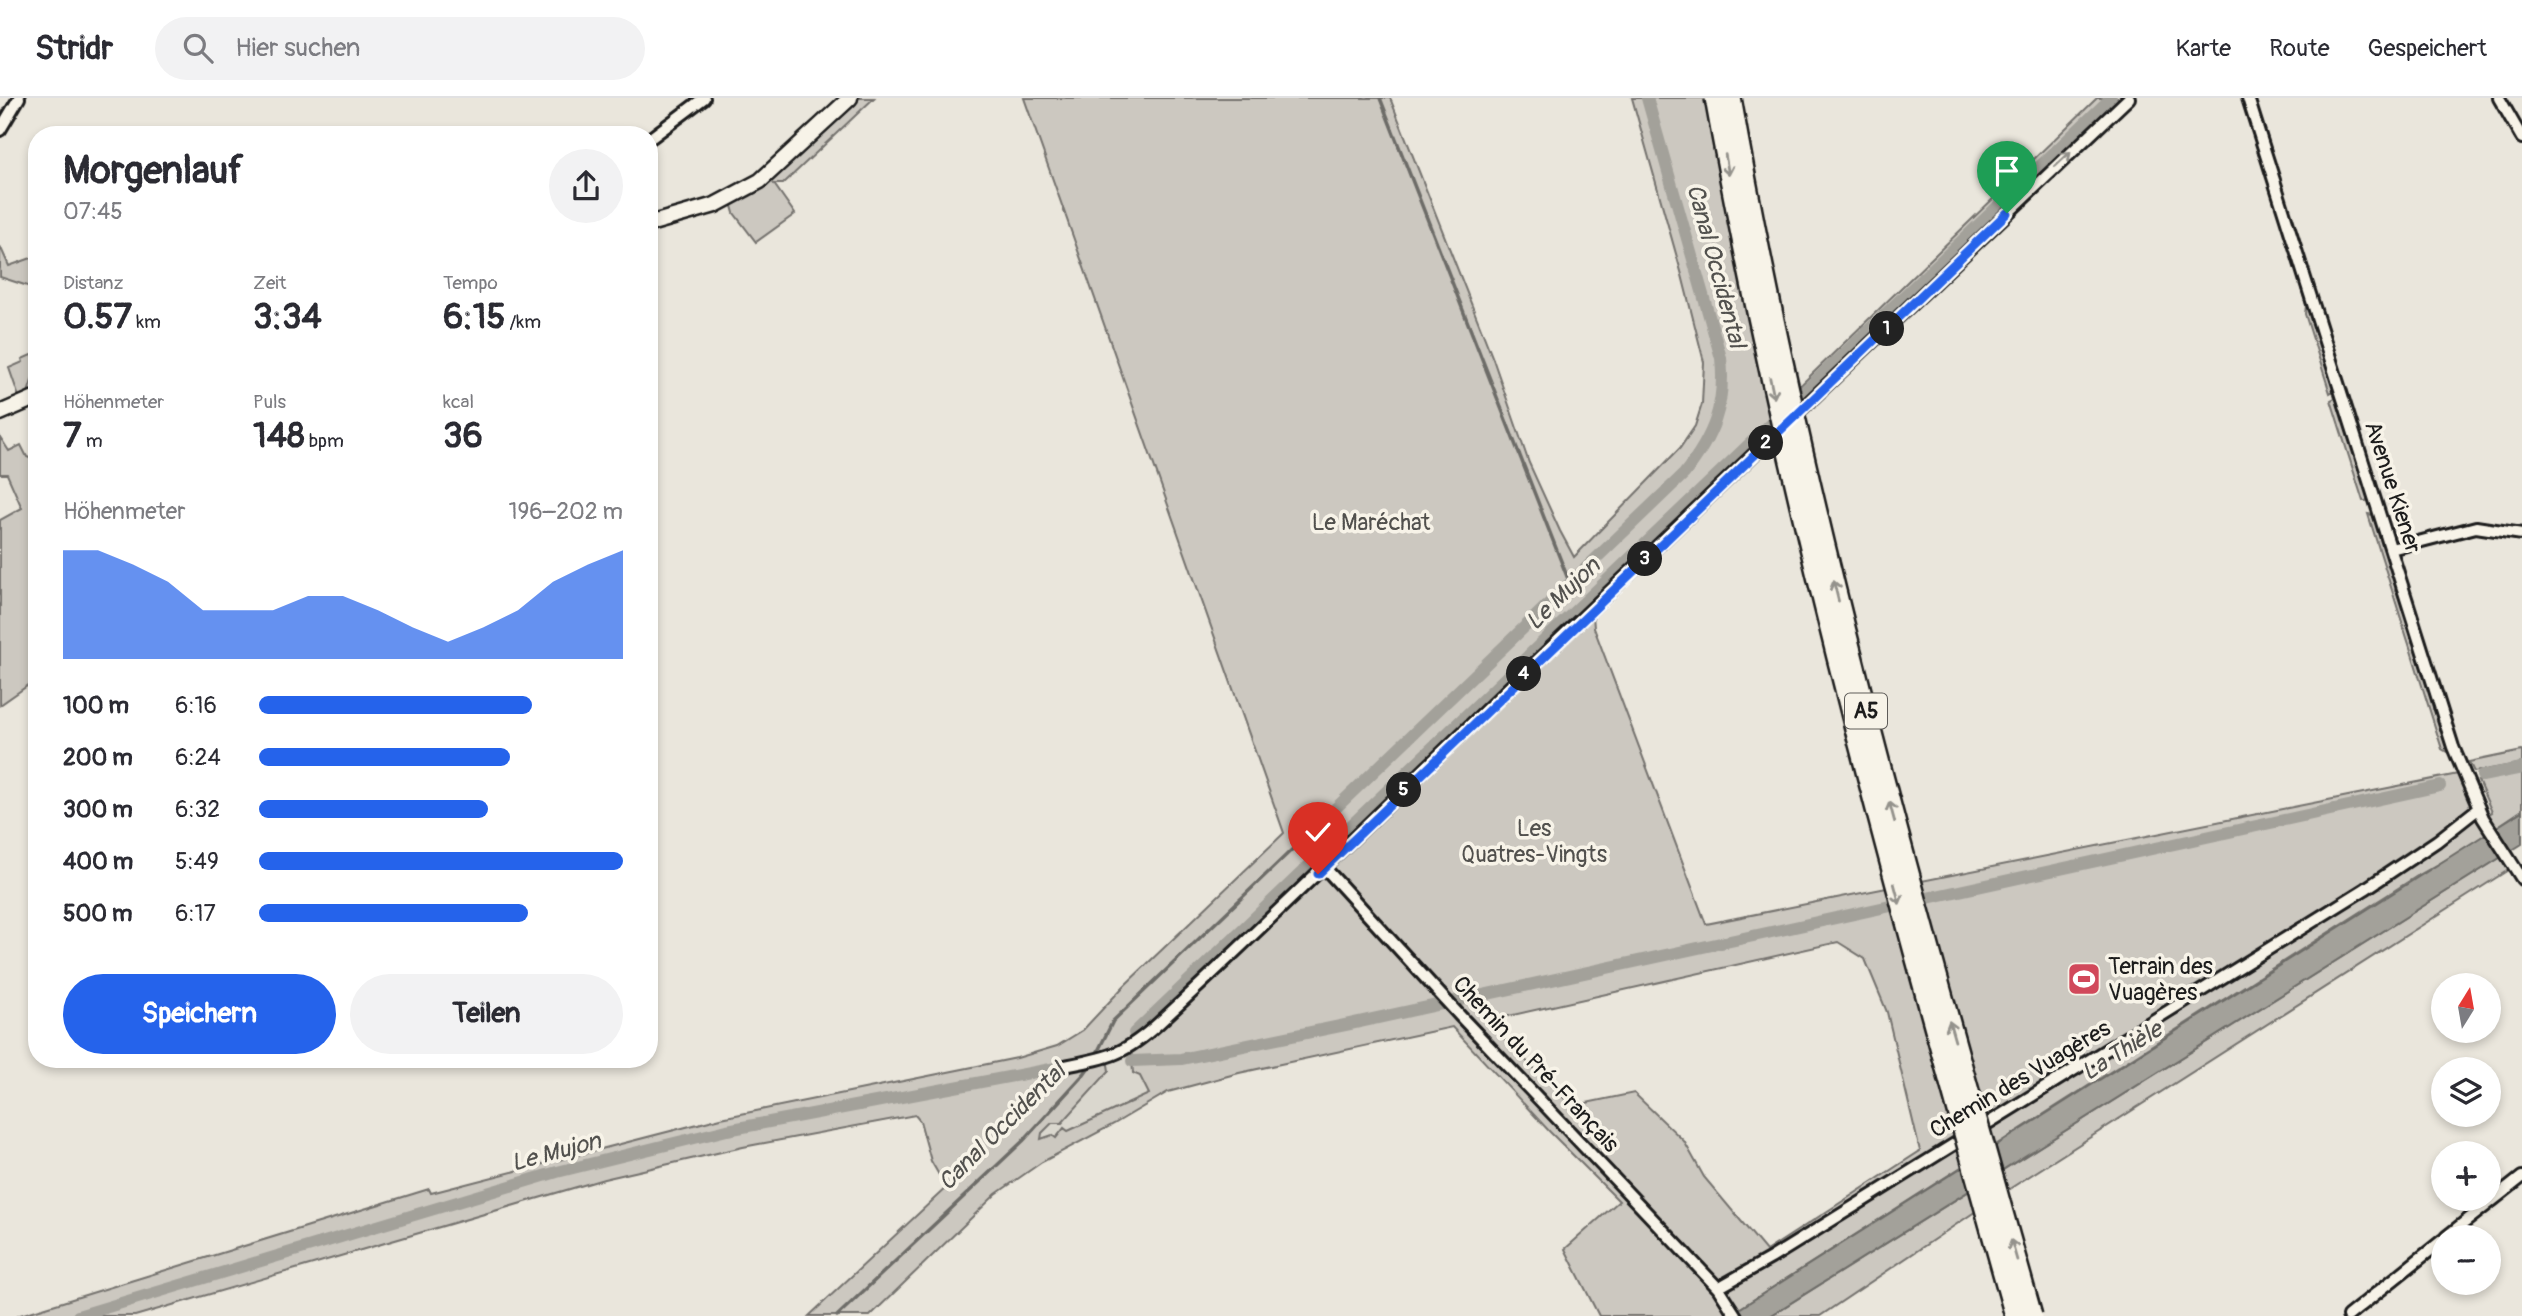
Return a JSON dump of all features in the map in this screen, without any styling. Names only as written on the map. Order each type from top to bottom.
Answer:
[{"type":"highway","name":"A5","points":[[1714,98],[1777,408],[1819,590],[1890,868],[2015,1316]]},
{"type":"highway","name":"A5","points":[[1731,98],[1791,398],[1850,650],[1945,1007],[2032,1316]]},
{"type":"main road","points":[[658,221],[715,205],[760,181],[850,98]]},
{"type":"main road","points":[[0,413],[28,401]]},
{"type":"street","points":[[0,130],[19,98]]},
{"type":"street","points":[[658,133],[705,98]]},
{"type":"street","points":[[1065,1066],[1120,1053],[1159,1023],[1289,898],[1325,868],[1514,683],[2129,98]]},
{"type":"street","name":"Avenue Kiener","points":[[2248,98],[2453,747],[2481,813],[2522,879]]},
{"type":"street","points":[[2499,98],[2522,138]]},
{"type":"street","points":[[2391,549],[2476,527],[2522,534]]},
{"type":"street","name":"Chemin des Vuagères","points":[[1721,1291],[1954,1143],[2066,1077],[2481,813]]},
{"type":"street","name":"Chemin du Pré-Français","points":[[1314,848],[1325,868],[1461,1017],[1721,1291],[1737,1316]]},
{"type":"street","points":[[2462,1225],[2522,1177]]},
{"type":"street","points":[[2348,1316],[2431,1250]]},
{"type":"shaded area","points":[[2522,811],[2522,844],[1770,1316],[1728,1316]]},
{"type":"shaded area","points":[[1132,1046],[1133,1073],[1140,1076],[1149,1094],[1056,1138],[1041,1140],[1042,1133],[1107,1058]]},
{"type":"green space","points":[[850,98],[874,98],[783,184],[774,184],[795,214],[756,242],[734,213],[730,199]]},
{"type":"green space","points":[[1024,98],[1390,98],[1493,359],[1529,463],[1574,557],[1680,448],[1695,426],[1702,404],[1704,362],[1632,98],[1710,98],[1777,408],[2097,98],[2129,98],[1777,425],[1593,615],[1594,628],[1706,924],[2464,773],[2484,817],[2492,812],[2478,781],[2522,771],[2522,810],[1728,1316],[1599,1316],[1565,1249],[1619,1201],[1452,1027],[1239,1073],[1168,1092],[1042,1162],[996,1194],[870,1316],[809,1316],[949,1185],[931,1161],[920,1121],[915,1115],[743,1147],[604,1179],[135,1316],[17,1316],[429,1189],[431,1193],[721,1118],[1017,1058],[1057,1046],[1083,1030],[1124,986],[1284,833]],"holes":[[[1838,942],[1865,959],[1887,1012],[1920,1151],[1766,1251],[1704,1177],[1684,1141],[1634,1093],[1572,1106],[1486,1021]],[[1131,1046],[1133,1073],[1140,1076],[1149,1094],[1068,1131],[1064,1128],[1056,1138],[1052,1135],[1041,1139],[1042,1133],[1052,1123],[1062,1123],[1109,1071],[1107,1058]]]},
{"type":"green space","points":[[0,246],[9,266],[28,259],[28,286],[0,277]]},
{"type":"green space","points":[[2301,288],[2335,390],[2330,393],[2305,314],[2306,305]]},
{"type":"green space","points":[[28,356],[28,393],[19,397],[9,368],[23,362],[22,359]]},
{"type":"green space","points":[[2337,397],[2367,492],[2366,501],[2363,501],[2331,400]]},
{"type":"green space","points":[[0,437],[9,451],[21,445],[28,457],[28,685],[0,705],[0,520],[22,508],[7,474],[0,474]]},
{"type":"green space","points":[[2368,514],[2374,515],[2397,586],[2395,590],[2399,593],[2433,709],[2436,711],[2449,752],[2442,749]]},
{"type":"green space","points":[[2522,751],[2522,763],[2474,772],[2469,762]]},
{"type":"green space","points":[[2506,854],[2513,867],[2003,1193],[1820,1316],[1770,1316]]},
{"type":"waterway","points":[[1380,98],[1570,584]]},
{"type":"waterway","name":"Canal Occidental","points":[[1316,827],[1684,474],[1710,434],[1719,406],[1721,358],[1647,98]]},
{"type":"waterway","name":"Le Mujon","points":[[1134,1033],[2111,98]]},
{"type":"waterway","points":[[2482,776],[2522,768]]},
{"type":"waterway","points":[[1132,1061],[1181,1059],[1350,1024],[2440,786]]},
{"type":"waterway","name":"Canal Occidental","points":[[1095,1057],[1113,1021],[1302,840]]},
{"type":"waterway","name":"Canal Occidental","points":[[837,1316],[1023,1141],[1091,1064]]},
{"type":"waterway","name":"Le Mujon","points":[[78,1316],[557,1172],[727,1130],[1056,1068]]},
{"type":"place","name":"Terrain des Vuagères","points":[[2084,979]]},
{"type":"route","points":[[1318,874],[1514,683],[1856,360],[2007,213]]},
{"type":"park label","name":"Le Maréchat","points":[[1371,522]]},
{"type":"park label","name":"Les Quatres-Vingts","points":[[1534,841]]},
{"type":"water label","name":"La Thièle","points":[[2122,1051]]}]
